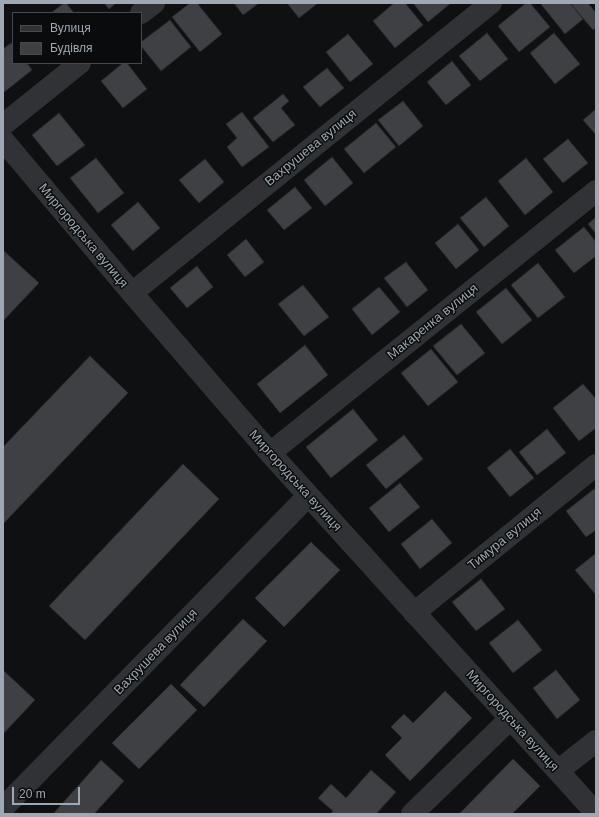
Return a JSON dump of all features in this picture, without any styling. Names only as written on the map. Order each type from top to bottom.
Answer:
[{"type":"street","points":[[142,13],[154,3]]},
{"type":"street","name":"Вахрушева вулиця","points":[[132,293],[491,3]]},
{"type":"street","points":[[3,125],[79,64]]},
{"type":"street","name":"Миргородська вулиця","points":[[3,140],[270,453],[596,813]]},
{"type":"street","name":"Макаренка вулиця","points":[[270,453],[596,191]]},
{"type":"street","name":"Тимура вулиця","points":[[414,613],[596,465]]},
{"type":"street","name":"Вахрушева вулиця","points":[[3,808],[308,496]]},
{"type":"street","points":[[412,814],[510,719]]},
{"type":"street","points":[[558,771],[596,740]]},
{"type":"building","points":[[66,3],[73,12],[52,12]]},
{"type":"building","points":[[104,3],[116,3],[109,9]]},
{"type":"building","points":[[190,3],[197,3],[222,34],[200,52],[172,17]]},
{"type":"building","points":[[234,3],[259,3],[243,15]]},
{"type":"building","points":[[287,3],[318,3],[299,18]]},
{"type":"building","points":[[394,3],[405,3],[423,25],[395,48],[373,21]]},
{"type":"building","points":[[413,3],[451,3],[428,22]]},
{"type":"building","points":[[526,3],[530,3],[550,27],[519,52],[498,26]]},
{"type":"building","points":[[540,3],[570,3],[583,19],[565,34]]},
{"type":"building","points":[[570,3],[588,3],[596,13],[596,28],[593,30]]},
{"type":"building","points":[[170,20],[191,47],[161,71],[142,47],[142,41]]},
{"type":"building","points":[[487,33],[508,59],[480,81],[459,56]]},
{"type":"building","points":[[554,33],[580,64],[555,84],[530,53]]},
{"type":"building","points":[[348,34],[373,64],[350,82],[326,52]]},
{"type":"building","points":[[11,43],[12,64],[28,64],[32,70],[3,93],[3,49]]},
{"type":"building","points":[[452,61],[471,85],[446,105],[427,82]]},
{"type":"building","points":[[122,64],[128,64],[147,89],[123,108],[101,81]]},
{"type":"building","points":[[327,68],[344,88],[320,107],[303,87]]},
{"type":"building","points":[[283,94],[289,101],[281,108],[295,125],[273,142],[253,118]]},
{"type":"building","points":[[403,101],[423,126],[399,146],[378,120]]},
{"type":"building","points":[[596,109],[596,135],[583,120]]},
{"type":"building","points":[[242,112],[269,147],[242,167],[227,147],[237,138],[226,124]]},
{"type":"building","points":[[59,113],[85,145],[57,166],[32,135]]},
{"type":"building","points":[[376,123],[396,147],[364,173],[344,149]]},
{"type":"building","points":[[568,139],[588,163],[563,183],[543,159]]},
{"type":"building","points":[[332,157],[353,183],[325,206],[304,180]]},
{"type":"building","points":[[96,158],[124,193],[98,213],[70,178]]},
{"type":"building","points":[[526,158],[553,192],[525,215],[498,181]]},
{"type":"building","points":[[205,159],[224,182],[199,203],[179,180]]},
{"type":"building","points":[[295,187],[312,208],[284,230],[267,210]]},
{"type":"building","points":[[486,197],[509,226],[484,247],[460,218]]},
{"type":"building","points":[[138,202],[160,228],[133,251],[111,225]]},
{"type":"building","points":[[596,217],[596,234],[588,224]]},
{"type":"building","points":[[458,224],[479,250],[456,269],[435,243]]},
{"type":"building","points":[[584,227],[596,242],[596,256],[574,273],[555,250]]},
{"type":"building","points":[[246,239],[264,262],[245,277],[227,255]]},
{"type":"building","points":[[4,251],[39,283],[3,321],[3,252]]},
{"type":"building","points":[[406,262],[428,290],[407,307],[384,278]]},
{"type":"building","points":[[538,263],[565,297],[538,318],[511,285]]},
{"type":"building","points":[[197,266],[213,287],[187,308],[170,288]]},
{"type":"building","points":[[303,285],[329,317],[304,336],[278,304]]},
{"type":"building","points":[[379,287],[400,312],[372,335],[352,309]]},
{"type":"building","points":[[506,288],[532,320],[502,344],[476,312]]},
{"type":"building","points":[[461,324],[485,353],[457,375],[433,346]]},
{"type":"building","points":[[305,345],[328,375],[280,413],[257,384]]},
{"type":"building","points":[[431,349],[458,382],[428,406],[401,373]]},
{"type":"building","points":[[90,356],[128,393],[3,524],[3,447]]},
{"type":"building","points":[[583,384],[596,399],[596,428],[579,441],[553,408]]},
{"type":"building","points":[[353,409],[378,440],[331,478],[306,447]]},
{"type":"building","points":[[547,429],[566,453],[537,475],[519,452]]},
{"type":"building","points":[[404,435],[423,459],[386,489],[366,465]]},
{"type":"building","points":[[510,449],[534,478],[510,497],[487,468]]},
{"type":"building","points":[[183,464],[219,499],[85,640],[49,606]]},
{"type":"building","points":[[400,483],[420,507],[389,532],[369,508]]},
{"type":"building","points":[[594,489],[596,491],[596,530],[586,537],[566,511]]},
{"type":"building","points":[[432,519],[452,543],[420,569],[401,544]]},
{"type":"building","points":[[311,542],[340,570],[284,627],[255,598]]},
{"type":"building","points":[[595,554],[596,556],[596,595],[575,570]]},
{"type":"building","points":[[481,579],[505,609],[476,631],[452,602]]},
{"type":"building","points":[[243,619],[267,641],[204,707],[180,685]]},
{"type":"building","points":[[518,620],[542,650],[513,673],[489,643]]},
{"type":"building","points":[[3,670],[35,700],[3,734]]},
{"type":"building","points":[[556,670],[580,700],[557,719],[533,688]]},
{"type":"building","points":[[171,684],[197,710],[139,769],[112,743]]},
{"type":"building","points":[[445,691],[472,718],[410,781],[385,755],[402,738],[391,727],[404,714],[413,723]]},
{"type":"building","points":[[513,759],[540,786],[512,814],[459,814]]},
{"type":"building","points":[[101,760],[124,781],[94,814],[53,814]]},
{"type":"building","points":[[371,770],[396,792],[376,814],[330,814],[333,811],[318,798],[331,784],[346,798]]}]
